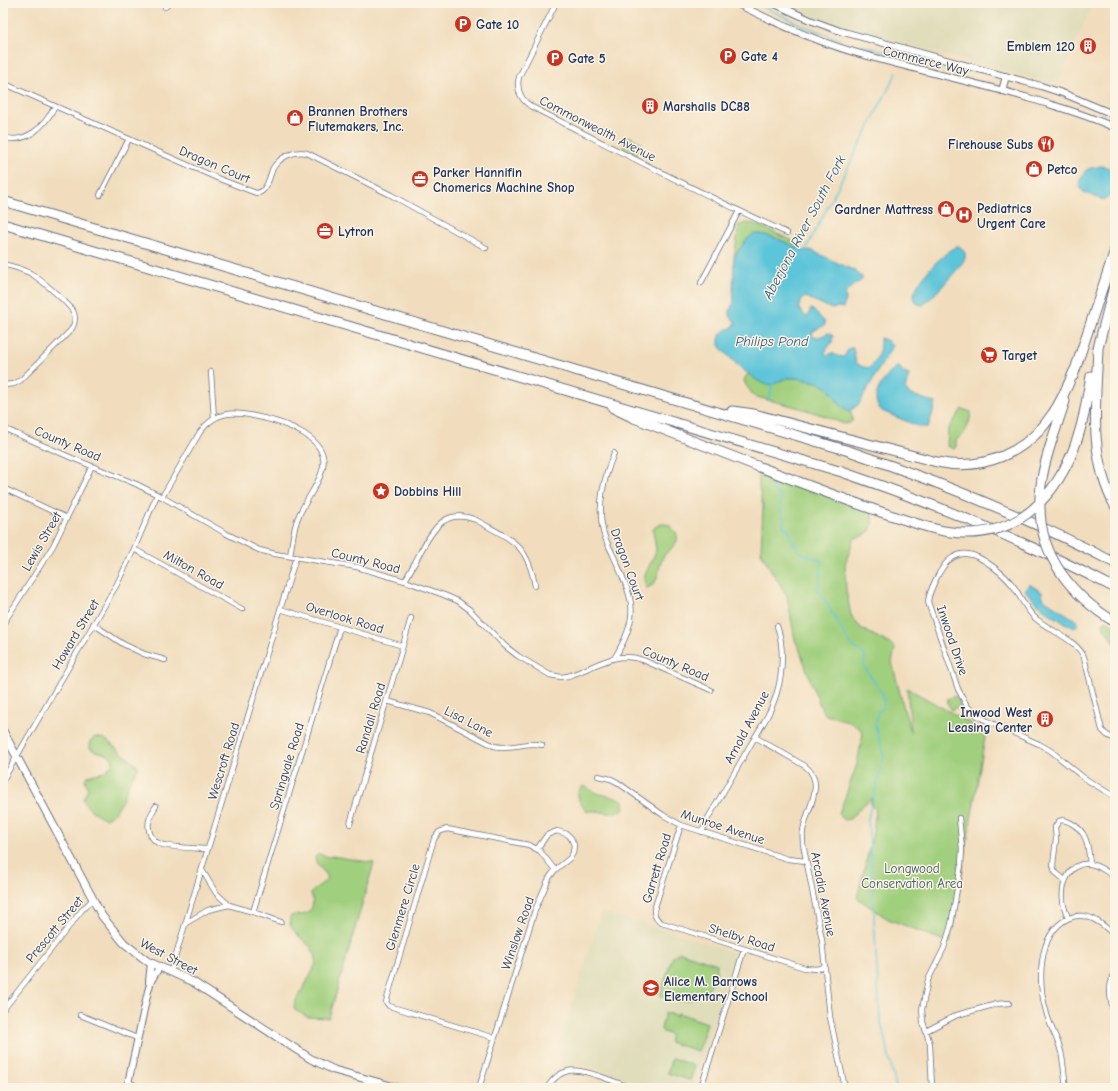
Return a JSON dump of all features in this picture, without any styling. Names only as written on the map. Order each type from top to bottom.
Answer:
[{"type":"highway","points":[[3,201],[836,447],[927,479],[1021,518],[1115,563]]},
{"type":"highway","points":[[3,224],[803,460],[899,492],[992,529],[1060,560],[1115,588]]},
{"type":"highway","points":[[1115,250],[1052,440],[1043,474],[1040,506],[1041,524],[1046,544],[1057,568],[1070,586],[1090,604],[1115,622]]},
{"type":"highway","points":[[588,396],[634,418],[854,503],[934,528],[957,533],[985,532],[1001,528],[1020,519],[1034,508],[1046,496],[1070,458],[1079,436],[1093,367],[1115,282]]},
{"type":"highway","points":[[1098,348],[1095,394],[1095,429],[1103,474],[1115,506]]},
{"type":"highway","points":[[708,409],[754,414],[944,464],[971,465],[984,463],[1002,457],[1018,449],[1042,429],[1054,412],[1074,371]]},
{"type":"main road","name":"West Street","points":[[3,731],[104,920],[120,939],[136,953],[151,962],[193,982],[311,1059],[334,1070],[398,1088]]},
{"type":"street","points":[[165,7],[170,3]]},
{"type":"street","name":"Commonwealth Avenue","points":[[556,3],[519,77],[519,90],[524,100],[532,107],[739,211],[787,233]]},
{"type":"street","name":"Commerce Way","points":[[736,3],[784,27],[829,45],[1081,113],[1115,128]]},
{"type":"street","name":"Commerce Way","points":[[773,3],[810,20],[840,31],[1061,92],[1115,115]]},
{"type":"street","points":[[1002,91],[1006,76]]},
{"type":"street","name":"Dragon Court","points":[[3,83],[217,178],[257,193],[264,189],[273,170],[280,160],[293,153],[304,152],[391,195],[486,248]]},
{"type":"street","points":[[3,137],[18,139],[30,135],[48,119],[55,106]]},
{"type":"street","points":[[100,195],[129,139]]},
{"type":"street","points":[[701,283],[739,211]]},
{"type":"street","points":[[3,264],[26,271],[39,279],[71,309],[75,319],[70,331],[21,380],[12,385],[3,385]]},
{"type":"street","points":[[211,372],[214,418],[232,413],[272,420],[306,435],[320,450],[324,461],[323,468],[297,520],[290,556]]},
{"type":"street","name":"Howard Street","points":[[3,780],[117,584],[160,496],[204,426],[214,418]]},
{"type":"street","name":"County Road","points":[[3,428],[116,475],[160,496],[248,544],[268,552],[353,566],[405,581],[444,595],[464,605],[512,651],[550,675],[556,677],[568,676],[615,657],[625,656],[638,658],[711,690]]},
{"type":"street","name":"Dragon Court","points":[[614,453],[603,488],[603,526],[606,538],[627,588],[632,610],[631,623],[615,657]]},
{"type":"street","name":"Lewis Street","points":[[3,624],[53,546],[92,466]]},
{"type":"street","points":[[3,488],[67,518]]},
{"type":"street","points":[[405,581],[434,529],[447,519],[458,516],[476,520],[518,545],[529,561],[535,586]]},
{"type":"street","name":"Milton Road","points":[[134,549],[242,609]]},
{"type":"street","name":"Inwood Drive","points":[[1115,739],[1102,729],[1084,657],[1078,648],[1042,624],[1031,614],[1010,581],[996,569],[969,554],[958,556],[946,563],[932,590],[928,602],[958,689],[967,706],[974,713],[985,720],[1039,744],[1051,751],[1084,778],[1115,797]]},
{"type":"street","name":"Wescroft Road","points":[[171,971],[296,557]]},
{"type":"street","name":"Overlook Road","points":[[280,609],[403,646]]},
{"type":"street","name":"Randall Road","points":[[350,824],[411,618]]},
{"type":"street","points":[[93,624],[123,644],[144,654],[165,660]]},
{"type":"street","name":"Arnold Avenue","points":[[702,832],[708,818],[774,703],[778,690],[782,650],[781,638],[776,626]]},
{"type":"street","name":"Springvale Road","points":[[253,912],[340,627]]},
{"type":"street","name":"Lisa Lane","points":[[387,701],[430,713],[494,746],[506,748],[534,744],[542,745]]},
{"type":"street","name":"Arcadia Avenue","points":[[755,737],[805,766],[813,776],[815,790],[803,831],[806,861],[820,933],[830,1017],[844,1088]]},
{"type":"street","name":"Munroe Avenue","points":[[598,776],[617,782],[659,812],[681,825],[788,859],[806,861]]},
{"type":"street","points":[[156,806],[151,814],[149,823],[150,832],[157,842],[164,845],[208,849]]},
{"type":"street","points":[[932,1088],[931,1055],[922,1016],[923,1000],[928,980],[948,935],[962,857],[959,818]]},
{"type":"street","points":[[1065,880],[1055,872],[1053,865],[1056,839],[1055,827],[1059,821],[1065,820],[1083,833],[1088,847],[1090,864]]},
{"type":"street","name":"Garrett Road","points":[[656,918],[654,914],[655,908],[681,825]]},
{"type":"street","name":"Glenmere Circle","points":[[495,1038],[389,1006],[386,1003],[386,999],[434,839],[439,832],[445,829],[451,829],[523,844],[537,849]]},
{"type":"street","name":"Winslow Road","points":[[479,1088],[528,929],[547,883],[555,870],[568,860],[573,853],[574,845],[570,836],[560,831],[547,835],[537,849]]},
{"type":"street","points":[[537,849],[555,870]]},
{"type":"street","points":[[1068,918],[1063,902],[1062,891],[1065,880],[1070,872],[1083,864],[1090,864],[1115,877]]},
{"type":"street","points":[[202,870],[216,893],[229,905],[280,922]]},
{"type":"street","name":"Prescott Street","points":[[3,1010],[82,910],[93,899]]},
{"type":"street","points":[[186,923],[208,910],[229,905]]},
{"type":"street","points":[[1066,1088],[1062,1058],[1057,1040],[1045,1010],[1041,980],[1044,954],[1050,935],[1058,925],[1068,918],[1083,916],[1101,923],[1115,936]]},
{"type":"street","name":"Shelby Road","points":[[656,918],[662,923],[805,968],[825,968]]},
{"type":"street","points":[[700,1088],[744,949]]},
{"type":"street","points":[[148,991],[151,962]]},
{"type":"street","points":[[142,1088],[127,1085],[148,991],[151,981],[160,966]]},
{"type":"street","points":[[1115,971],[1110,989],[1115,1016]]},
{"type":"street","points":[[926,1031],[955,1015],[1009,1002]]},
{"type":"street","points":[[80,1015],[137,1038]]},
{"type":"street","points":[[547,1088],[559,1075],[575,1070],[584,1071],[632,1088]]},
{"type":"street","points":[[365,1088],[369,1080]]},
{"type":"shaded area","points":[[783,3],[1093,3],[1057,85],[850,29],[818,19]]},
{"type":"shaded area","name":"Alice M. Barrows Elementary School","points":[[601,912],[642,923],[733,953],[733,958],[692,1088],[649,1088],[587,1066],[574,1065],[560,1068],[560,1042]]},
{"type":"green space","points":[[629,136],[642,143],[637,154],[623,147]]},
{"type":"green space","points":[[747,223],[755,224],[793,241],[797,244],[799,249],[761,234],[746,240],[734,257],[739,225]]},
{"type":"green space","points":[[749,374],[760,382],[769,385],[791,378],[818,382],[828,388],[842,406],[850,411],[853,420],[850,423],[844,424],[800,408],[753,396],[744,381],[746,376]]},
{"type":"green space","points":[[962,409],[971,412],[971,416],[965,432],[956,440],[956,447],[954,449],[947,446],[948,429]]},
{"type":"green space","name":"Longwood Conservation Area","points":[[760,475],[769,475],[866,502],[872,513],[871,528],[865,535],[854,539],[845,564],[846,591],[851,615],[854,620],[862,629],[892,645],[895,649],[892,662],[911,732],[907,688],[986,732],[950,943],[888,919],[857,898],[873,833],[876,810],[870,804],[872,798],[850,819],[844,820],[839,814],[857,764],[863,733],[859,728],[848,721],[826,715],[822,710],[812,685],[795,640],[787,596],[761,552],[763,506],[759,488]]},
{"type":"green space","points":[[661,524],[667,524],[671,527],[676,533],[677,538],[674,545],[664,555],[660,563],[654,584],[646,588],[644,577],[656,550],[653,530]]},
{"type":"green space","points":[[1106,620],[1115,626],[1115,644],[1104,628],[1103,623]]},
{"type":"green space","points":[[955,696],[961,705],[952,710],[947,703],[949,701],[947,699]]},
{"type":"green space","points":[[95,737],[105,739],[139,767],[131,779],[119,807],[106,819],[89,809],[83,799],[88,789],[85,780],[87,776],[104,772],[113,764],[111,757],[90,748],[90,741]]},
{"type":"green space","points":[[582,787],[586,787],[596,793],[621,799],[624,802],[622,811],[618,813],[609,813],[586,811],[578,796],[579,790]]},
{"type":"green space","points":[[318,854],[329,857],[332,856],[374,863],[329,1018],[307,1017],[295,1010],[294,1006],[313,971],[316,961],[312,949],[293,929],[290,923],[290,917],[310,911],[313,901],[311,894],[328,877],[318,866],[315,857]]},
{"type":"green space","points":[[680,952],[717,964],[716,975],[712,984],[706,991],[689,1000],[679,1001],[660,995],[673,956]]},
{"type":"green space","points":[[665,1012],[677,1016],[678,1013],[707,1023],[698,1051],[669,1042],[671,1035],[663,1032],[661,1029]]},
{"type":"green space","points":[[672,1058],[695,1066],[690,1080],[667,1073]]},
{"type":"water","points":[[1104,166],[1112,170],[1115,174],[1115,184],[1112,195],[1106,199],[1099,198],[1081,190],[1079,185],[1080,180],[1086,170]]},
{"type":"water","name":"Philips Pond","points":[[754,234],[774,237],[805,251],[810,250],[855,271],[862,277],[862,280],[850,288],[845,294],[846,300],[843,308],[838,307],[832,309],[806,297],[801,300],[799,309],[806,317],[808,317],[810,310],[812,309],[824,321],[825,325],[813,331],[813,337],[819,337],[829,333],[833,336],[832,342],[825,352],[827,356],[832,353],[837,356],[844,357],[849,348],[853,348],[856,363],[863,367],[869,368],[878,355],[880,338],[890,343],[892,346],[859,404],[850,411],[842,406],[824,385],[819,383],[804,379],[791,378],[771,385],[763,384],[727,355],[719,345],[721,333],[735,325],[730,313],[734,303],[734,257],[746,240]]},
{"type":"water","points":[[958,246],[965,252],[963,262],[946,283],[923,305],[918,304],[914,300],[914,294],[917,286],[937,261]]},
{"type":"water","points":[[898,366],[904,373],[909,375],[905,389],[909,394],[936,403],[928,427],[920,427],[882,411],[878,405],[876,399],[877,393],[883,381]]},
{"type":"water","points":[[1029,584],[1042,592],[1045,600],[1077,621],[1078,623],[1075,628],[1054,617],[1036,602],[1025,590]]},
{"type":"waterway","points":[[755,3],[804,26],[841,40]]},
{"type":"waterway","name":"Aberjona River South Fork","points":[[861,45],[942,67]]},
{"type":"waterway","name":"Aberjona River South Fork","points":[[805,251],[897,72]]},
{"type":"waterway","name":"Aberjona River South Fork","points":[[768,401],[774,382]]},
{"type":"waterway","name":"Aberjona River South Fork","points":[[770,474],[772,488],[781,497],[780,509],[784,519],[783,526],[789,531],[792,540],[802,553],[822,561],[818,588],[850,644],[865,655],[864,666],[883,695],[884,708],[878,711],[875,725],[884,756],[868,818],[880,1018],[896,1088]]},
{"type":"place","name":"Gate 10","points":[[463,24]]},
{"type":"place","name":"Emblem 120","points":[[1088,46]]},
{"type":"place","name":"Gate 4","points":[[728,56]]},
{"type":"place","name":"Gate 5","points":[[555,58]]},
{"type":"place","name":"Marshalls DC88","points":[[650,106]]},
{"type":"place","name":"Brannen Brothers Flutemakers, Inc.","points":[[295,118]]},
{"type":"place","name":"Firehouse Subs","points":[[1046,144]]},
{"type":"place","name":"Petco","points":[[1034,169]]},
{"type":"place","name":"Parker Hannifin Chomerics Machine Shop","points":[[420,179]]},
{"type":"place","name":"Gardner Mattress","points":[[946,209]]},
{"type":"place","name":"Pediatrics Urgent Care","points":[[964,215]]},
{"type":"place","name":"Lytron","points":[[325,231]]},
{"type":"place","name":"Target","points":[[989,355]]},
{"type":"place","name":"Dobbins Hill","points":[[381,491]]},
{"type":"place","name":"Inwood West Leasing Center","points":[[1045,719]]},
{"type":"place","name":"Alice M. Barrows Elementary School","points":[[651,988]]}]
